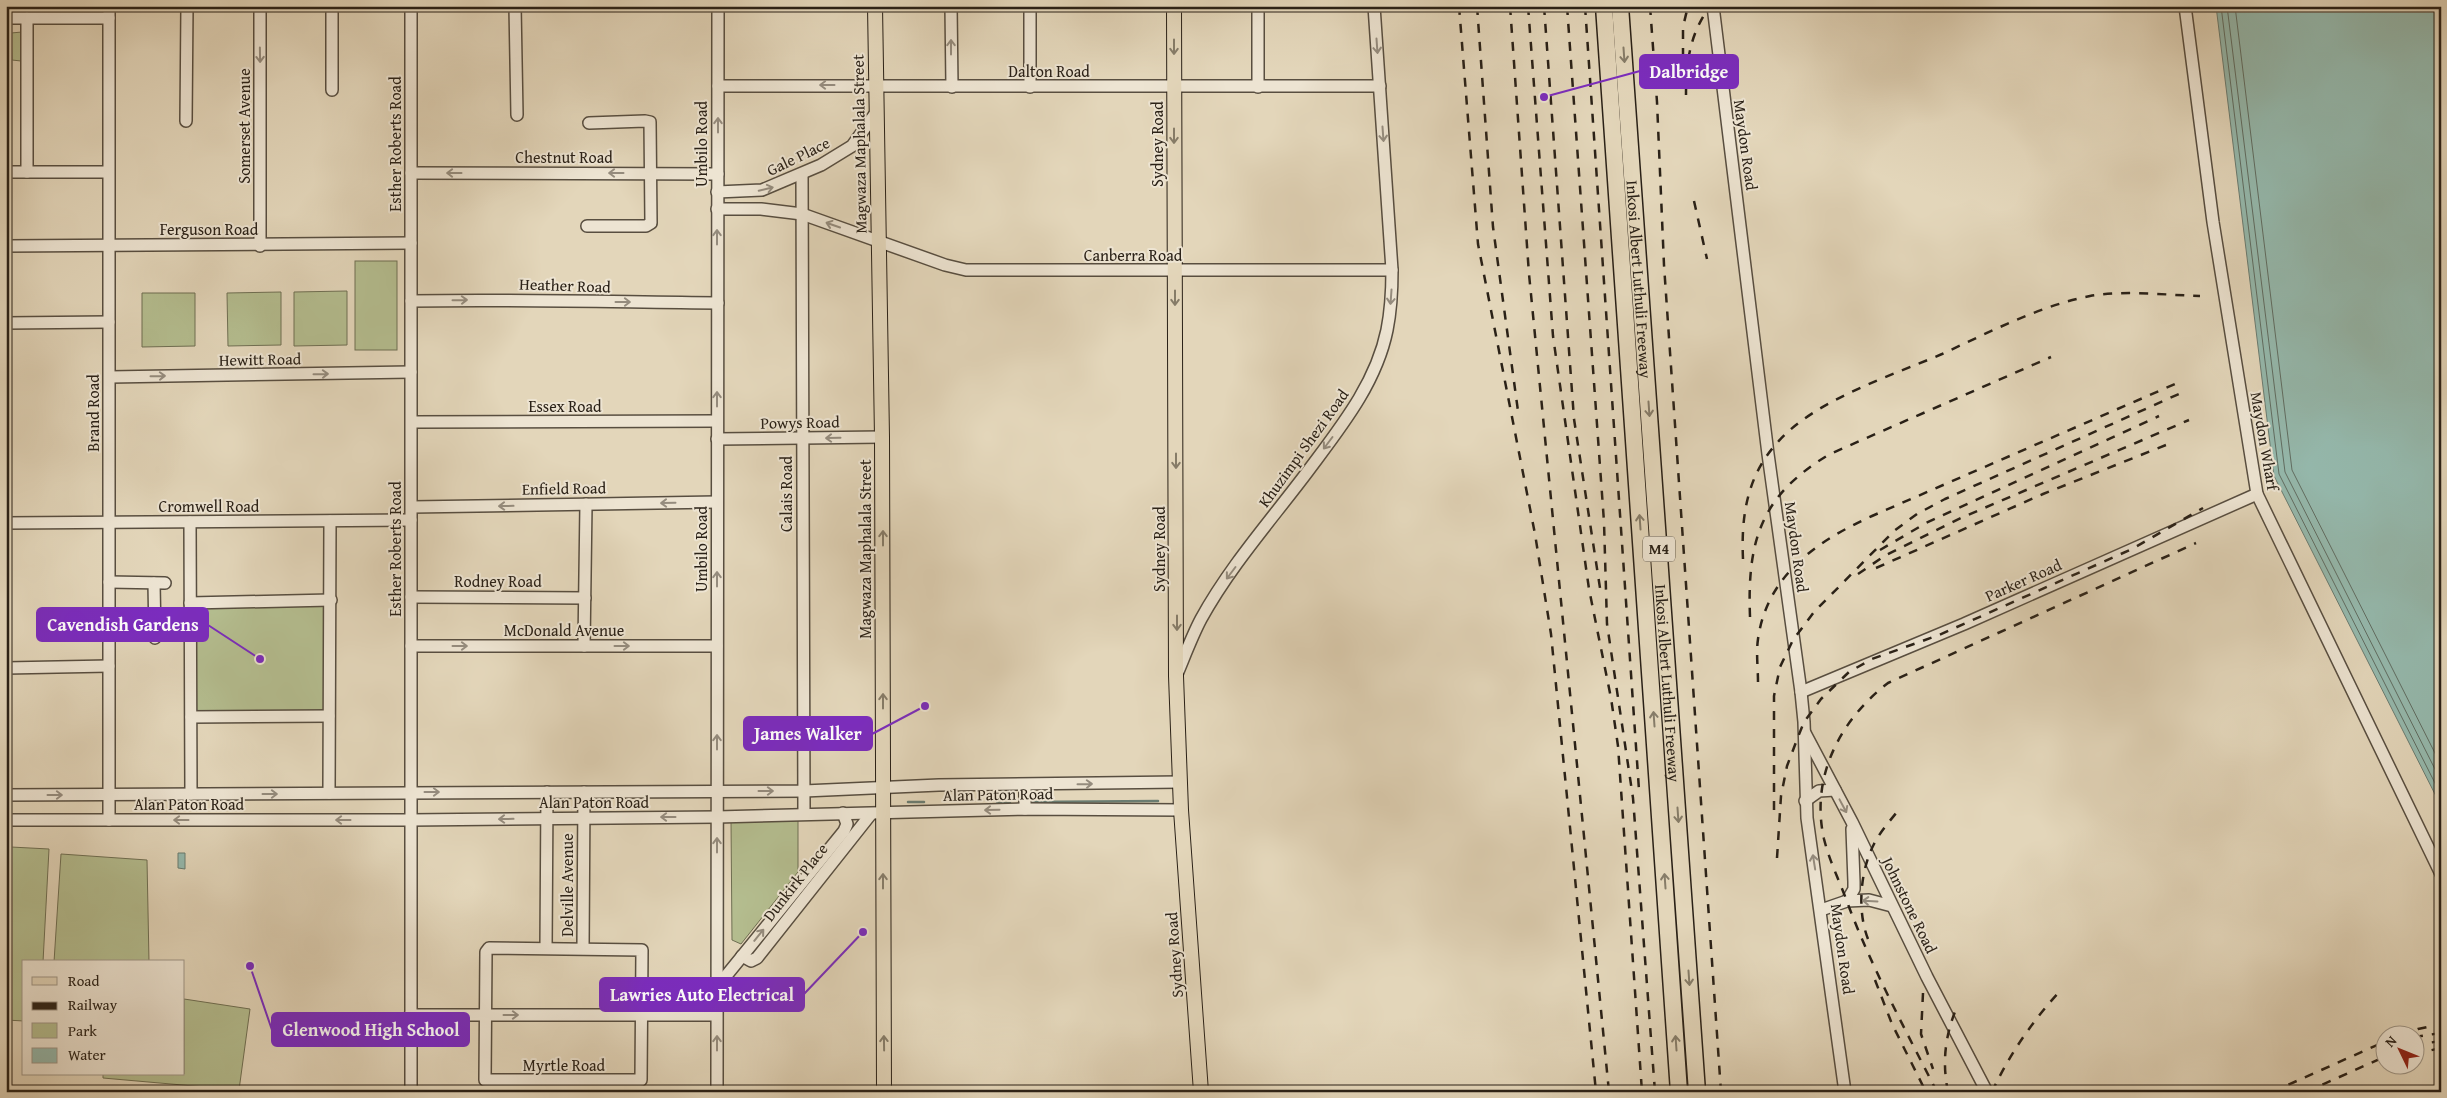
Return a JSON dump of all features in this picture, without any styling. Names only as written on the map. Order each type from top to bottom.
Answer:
[{"type":"highway","name":"Inkosi Albert Luthuli Freeway","points":[[1604,6],[1680,1092]]},
{"type":"highway","name":"Inkosi Albert Luthuli Freeway","points":[[1620,6],[1697,1092]]},
{"type":"main road","name":"Magwaza Maphalala Street","points":[[875,6],[875,114],[882,437],[883,787],[877,813],[884,1092]]},
{"type":"main road","name":"Sydney Road","points":[[1174,6],[1176,676],[1181,810],[1201,1092]]},
{"type":"street","points":[[186,121],[187,6]]},
{"type":"street","name":"Somerset Avenue","points":[[260,6],[260,246]]},
{"type":"street","points":[[332,6],[332,90]]},
{"type":"street","name":"Esther Roberts Road","points":[[411,6],[411,1092]]},
{"type":"street","points":[[515,6],[517,115]]},
{"type":"street","name":"Umbilo Road","points":[[717,1092],[718,6]]},
{"type":"street","points":[[951,6],[952,87]]},
{"type":"street","points":[[1030,6],[1030,87]]},
{"type":"street","points":[[1258,6],[1258,87]]},
{"type":"street","name":"Khuzimpi Shezi Road","points":[[1176,676],[1194,632],[1222,585],[1344,422],[1364,392],[1387,331],[1392,296],[1392,270],[1374,6]]},
{"type":"street","name":"Maydon Road","points":[[1713,6],[1768,454],[1801,692],[1805,732],[1806,801],[1845,1092]]},
{"type":"street","name":"Maydon Wharf","points":[[2185,6],[2212,222],[2257,494],[2441,874]]},
{"type":"street","points":[[6,18],[109,12]]},
{"type":"street","name":"Brand Road","points":[[109,12],[109,820]]},
{"type":"street","points":[[27,18],[27,172]]},
{"type":"street","name":"Dalton Road","points":[[718,86],[875,84],[952,87],[1380,86]]},
{"type":"street","name":"Gale Place","points":[[717,192],[762,190],[802,174],[840,155],[852,146],[875,114]]},
{"type":"street","points":[[587,226],[650,225],[650,122],[589,123]]},
{"type":"street","points":[[6,172],[108,172]]},
{"type":"street","name":"Chestnut Road","points":[[411,173],[718,174]]},
{"type":"street","name":"Calais Road","points":[[802,174],[804,814]]},
{"type":"street","points":[[717,210],[762,209],[802,214],[879,241]]},
{"type":"street","name":"Canberra Road","points":[[879,241],[946,266],[966,270],[1392,270]]},
{"type":"street","name":"Ferguson Road","points":[[6,246],[260,246],[411,243]]},
{"type":"street","name":"Heather Road","points":[[411,301],[536,299],[590,302],[718,303]]},
{"type":"street","points":[[6,323],[109,322]]},
{"type":"street","name":"Hewitt Road","points":[[110,377],[411,372]]},
{"type":"street","name":"Essex Road","points":[[412,422],[717,421]]},
{"type":"street","name":"Powys Road","points":[[717,439],[882,437]]},
{"type":"street","name":"Parker Road","points":[[1801,692],[1964,624],[2257,494]]},
{"type":"street","name":"Enfield Road","points":[[412,507],[717,502]]},
{"type":"street","points":[[584,646],[586,504]]},
{"type":"street","name":"Cromwell Road","points":[[6,523],[411,520]]},
{"type":"street","points":[[329,793],[330,521]]},
{"type":"street","points":[[190,522],[191,794]]},
{"type":"street","points":[[109,582],[160,583],[155,638]]},
{"type":"street","name":"Rodney Road","points":[[411,597],[585,598]]},
{"type":"street","points":[[190,603],[331,600]]},
{"type":"street","name":"McDonald Avenue","points":[[411,646],[717,646]]},
{"type":"street","points":[[6,668],[109,666]]},
{"type":"street","points":[[191,717],[329,716]]},
{"type":"street","name":"Johnstone Road","points":[[1805,732],[1987,1092]]},
{"type":"street","name":"Alan Paton Road","points":[[6,796],[804,791],[883,787],[1180,782]]},
{"type":"street","points":[[1025,785],[1025,809]]},
{"type":"street","points":[[1806,801],[1819,791],[1835,790]]},
{"type":"street","name":"Delville Avenue","points":[[546,948],[547,792]]},
{"type":"street","name":"Delville Avenue","points":[[583,948],[584,792]]},
{"type":"street","name":"Alan Paton Road","points":[[6,820],[410,820],[717,817],[1025,809],[1181,810]]},
{"type":"street","points":[[805,887],[844,831],[847,824],[843,813]]},
{"type":"street","name":"Dunkirk Place","points":[[717,987],[742,956],[750,961],[755,960],[792,903],[805,887],[877,813]]},
{"type":"street","points":[[1847,901],[1854,890],[1852,822]]},
{"type":"street","points":[[1821,910],[1847,901],[1869,900],[1892,906]]},
{"type":"street","name":"Myrtle Road","points":[[546,948],[642,950],[643,1078],[640,1081],[496,1086],[486,1081],[484,1077],[487,950],[546,948]]},
{"type":"street","points":[[410,1015],[716,1015]]},
{"type":"green space","points":[[22,32],[21,61],[12,60],[11,33]]},
{"type":"green space","points":[[355,261],[397,261],[397,350],[355,350]]},
{"type":"green space","points":[[347,291],[347,345],[294,346],[294,292]]},
{"type":"green space","points":[[281,292],[281,345],[228,346],[227,293]]},
{"type":"green space","points":[[142,293],[195,293],[195,346],[142,347]]},
{"type":"green space","points":[[325,604],[326,711],[194,713],[193,606]]},
{"type":"green space","points":[[798,820],[798,872],[741,944],[732,940],[731,821]]},
{"type":"green space","points":[[11,847],[49,849],[43,960],[22,960],[22,1021],[6,1020],[6,858],[10,858]]},
{"type":"green space","points":[[61,854],[147,860],[149,960],[54,960]]},
{"type":"green space","points":[[185,999],[250,1009],[239,1090],[103,1078],[103,1076],[185,1076]]},
{"type":"water","points":[[2216,6],[2441,6],[2441,806],[2274,476]]},
{"type":"water","points":[[178,853],[185,853],[185,869],[178,868]]},
{"type":"waterway","points":[[1029,802],[1158,801]]},
{"type":"waterway","points":[[908,802],[924,802]]},
{"type":"waterway","points":[[997,803],[1010,803]]},
{"type":"railway","points":[[1459,6],[1478,244],[1535,534],[1551,634],[1596,1092]]},
{"type":"railway","points":[[1477,6],[1493,227],[1518,411]]},
{"type":"railway","points":[[1510,6],[1529,274],[1609,1092]]},
{"type":"railway","points":[[1528,6],[1553,336],[1589,589],[1611,698],[1618,746],[1642,1092]]},
{"type":"railway","points":[[1544,6],[1574,419],[1600,588]]},
{"type":"railway","points":[[1567,6],[1604,522],[1607,624],[1633,798],[1655,1092]]},
{"type":"railway","points":[[1585,6],[1639,790]]},
{"type":"railway","points":[[1650,6],[1657,102],[1664,265],[1721,1092]]},
{"type":"railway","points":[[1683,57],[1683,27],[1688,6]]},
{"type":"railway","points":[[1686,95],[1690,48],[1703,16],[1710,6]]},
{"type":"railway","points":[[1694,201],[1707,259]]},
{"type":"railway","points":[[1743,559],[1745,512],[1748,497],[1759,469],[1777,443],[1811,414],[1877,380],[1942,354],[2033,313],[2071,300],[2117,293],[2200,296]]},
{"type":"railway","points":[[1750,617],[1750,590],[1756,542],[1763,522],[1774,503],[1788,486],[1830,454],[2051,357]]},
{"type":"railway","points":[[1758,682],[1757,644],[1763,616],[1772,596],[1784,579],[1814,549],[1832,537],[1872,516],[2175,384]]},
{"type":"railway","points":[[1774,810],[1774,696],[1780,667],[1793,640],[1814,612],[1894,531],[1917,514],[1945,499],[2181,393]]},
{"type":"railway","points":[[1880,550],[1926,523],[2159,416]]},
{"type":"railway","points":[[1858,574],[1886,555],[1961,518],[2189,420]]},
{"type":"railway","points":[[1876,568],[2043,494],[2166,445]]},
{"type":"railway","points":[[1777,858],[1781,796],[1787,766],[1798,737],[1804,722],[1821,699],[1849,672],[1872,659],[1939,635],[2132,549],[2203,508]]},
{"type":"railway","points":[[1937,1092],[1869,954],[1826,848],[1821,816],[1821,794],[1825,772],[1833,752],[1843,732],[1856,714],[1888,683],[2196,543]]},
{"type":"railway","points":[[1868,939],[1862,916],[1863,879],[1869,855],[1876,840],[1897,812]]},
{"type":"railway","points":[[1875,980],[1892,1024],[1926,1092]]},
{"type":"railway","points":[[1992,1092],[2022,1038],[2061,990]]},
{"type":"railway","points":[[1923,993],[1921,1034],[1933,1069]]},
{"type":"railway","points":[[1948,1092],[1945,1060],[1949,1030],[1956,1009]]},
{"type":"railway","points":[[2424,1028],[2441,1024]]},
{"type":"railway","points":[[2424,1036],[2441,1033]]},
{"type":"railway","points":[[2424,1044],[2441,1041]]},
{"type":"railway","points":[[2272,1092],[2374,1046]]},
{"type":"railway","points":[[2424,1052],[2441,1048]]},
{"type":"railway","points":[[2306,1092],[2374,1061]]},
{"type":"place","name":"Dalbridge","points":[[1544,97]]},
{"type":"place","name":"Cavendish Gardens","points":[[260,659]]},
{"type":"place","name":"James Walker","points":[[925,706]]},
{"type":"place","name":"Lawries Auto Electrical","points":[[863,932]]},
{"type":"place","name":"Glenwood High School","points":[[250,966]]}]
